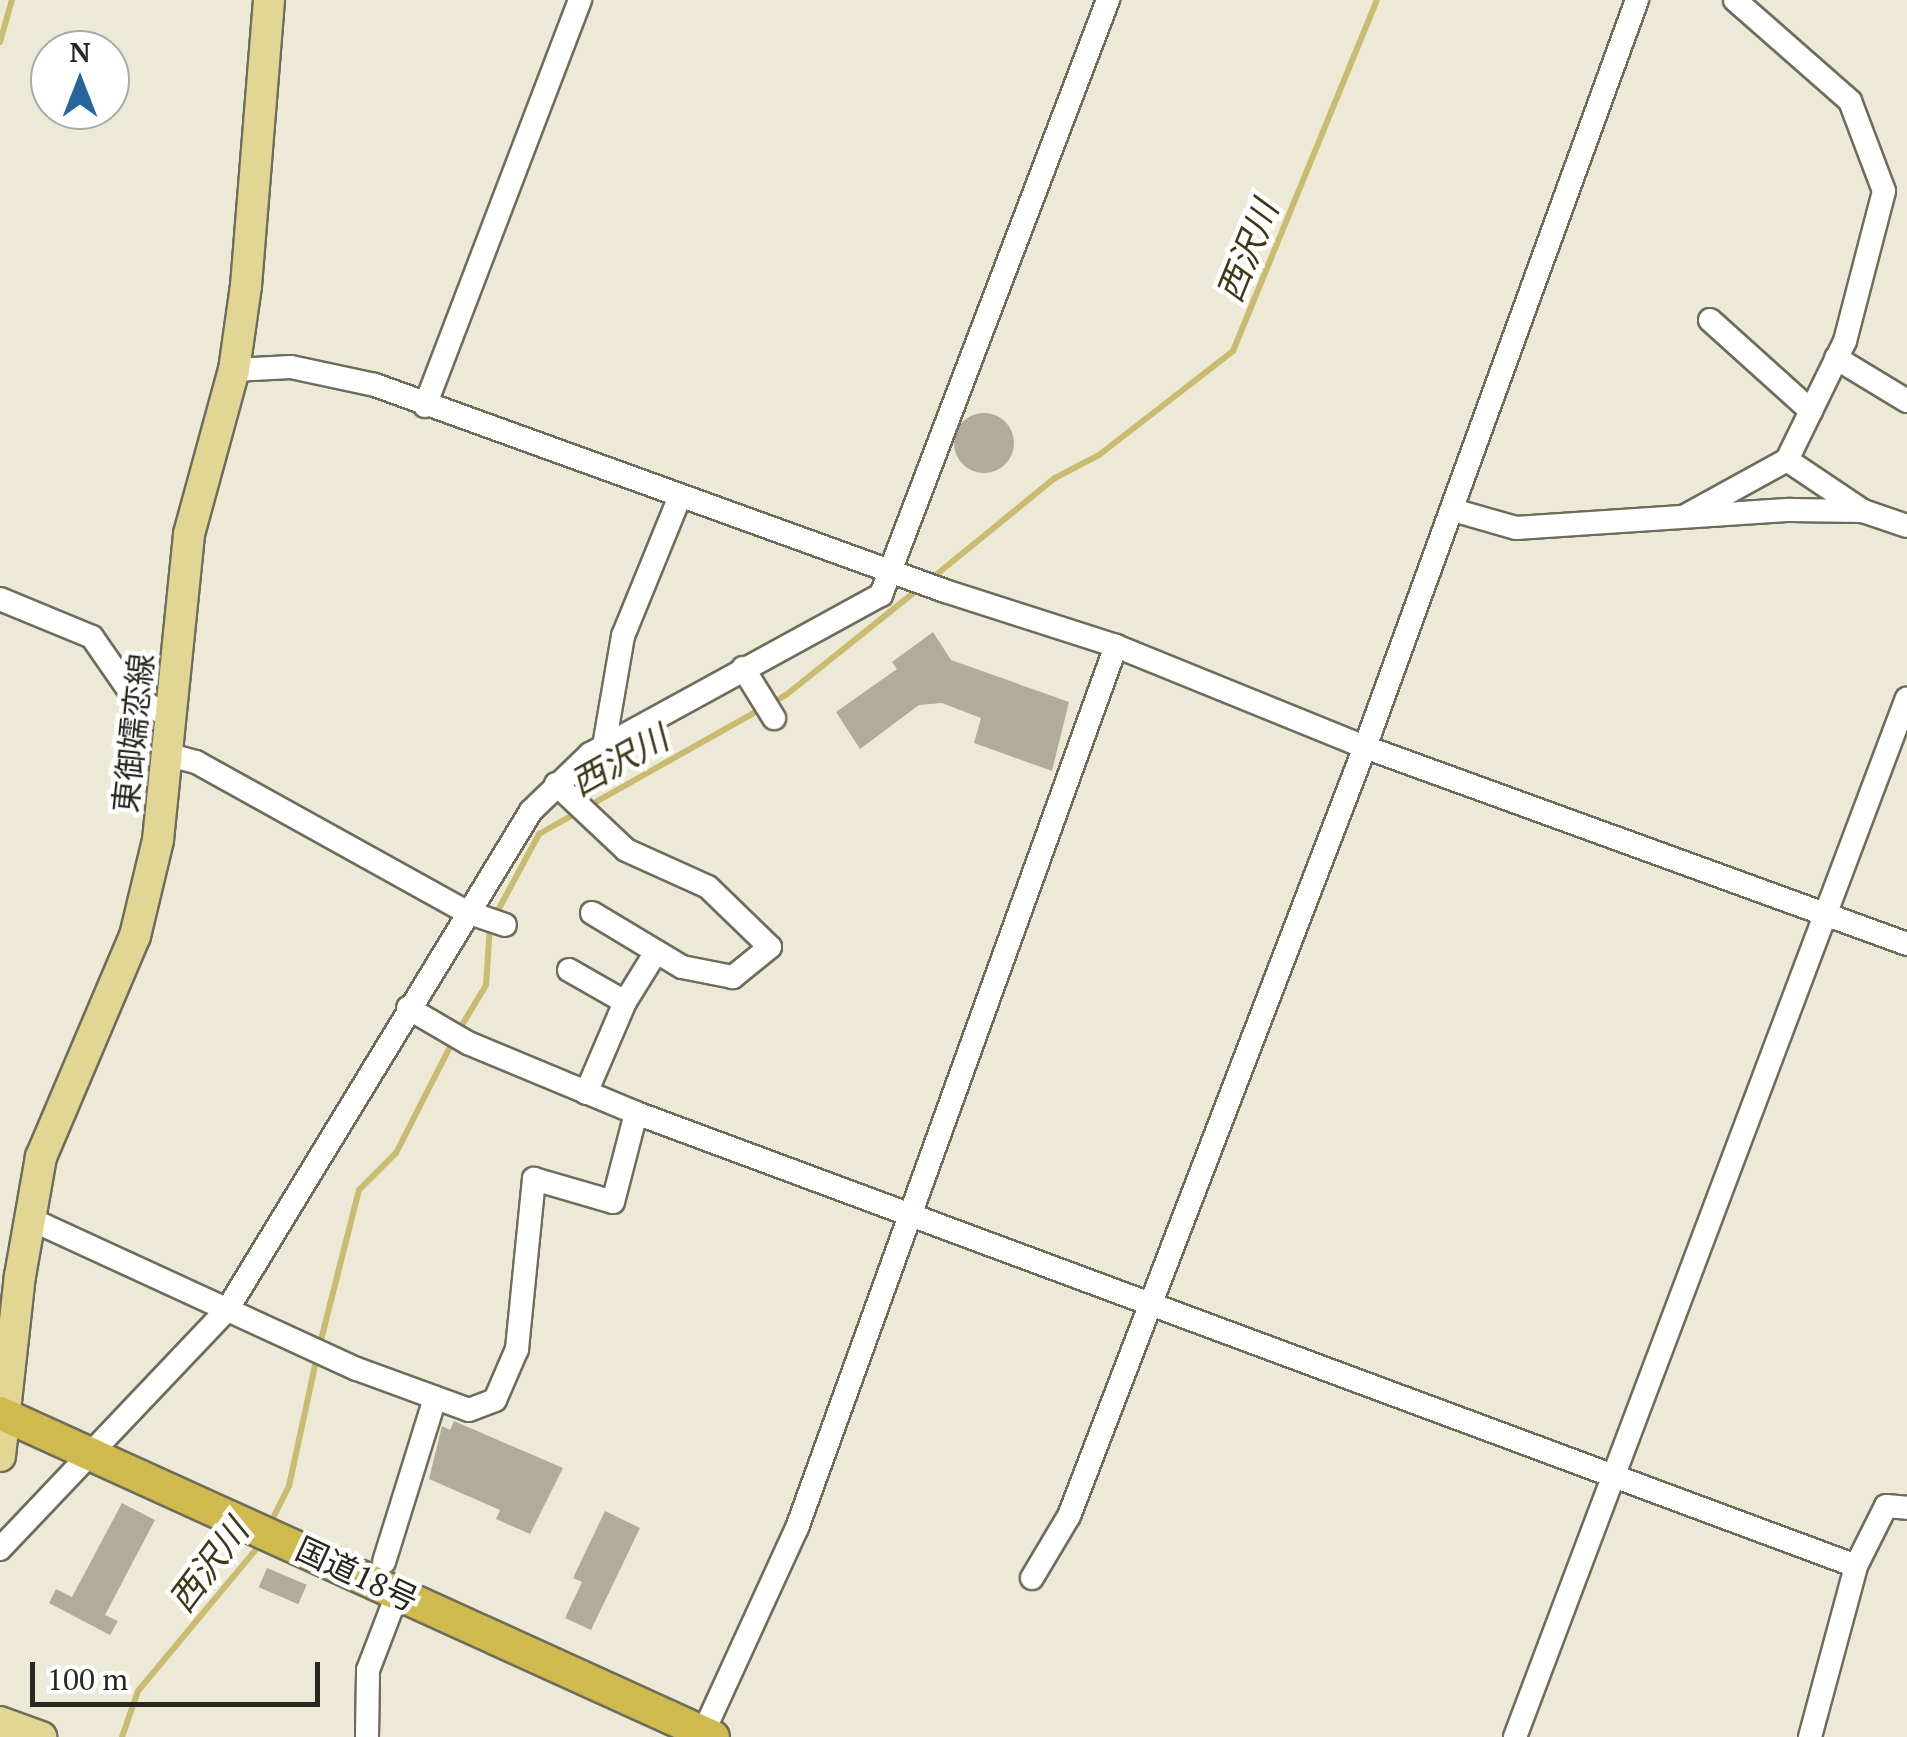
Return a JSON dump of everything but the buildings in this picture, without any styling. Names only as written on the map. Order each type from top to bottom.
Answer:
[{"type":"highway","name":"国道18号","points":[[4,1414],[88,1448],[708,1735]]},
{"type":"main road","name":"東御嬬恋線","points":[[0,1456],[28,1218],[53,1125],[146,899],[197,490],[234,370],[269,0]]},
{"type":"main road","points":[[0,1722],[40,1737]]},
{"type":"street","points":[[425,406],[580,0]]},
{"type":"street","points":[[0,1548],[88,1448],[227,1310],[408,1008],[473,914],[530,811],[556,784],[604,746],[881,595],[901,575],[1108,0]]},
{"type":"street","points":[[1032,1578],[1069,1516],[1365,747],[1637,0]]},
{"type":"street","points":[[1685,516],[1787,460],[1836,358],[1884,191],[1850,101],[1735,0]]},
{"type":"street","points":[[1710,320],[1810,411]]},
{"type":"street","points":[[1836,358],[1907,401]]},
{"type":"street","points":[[234,370],[292,367],[375,385],[944,591],[1116,646],[1365,747],[1907,944]]},
{"type":"street","points":[[1787,460],[1863,511],[1907,526]]},
{"type":"street","points":[[604,746],[623,636],[680,496]]},
{"type":"street","points":[[1453,510],[1516,528],[1685,516],[1863,511]]},
{"type":"street","points":[[0,599],[92,636],[133,696],[168,716]]},
{"type":"street","points":[[708,1735],[797,1528],[916,1214],[1116,646]]},
{"type":"street","points":[[743,668],[774,718]]},
{"type":"street","points":[[1516,1737],[1618,1476],[1907,698]]},
{"type":"street","points":[[166,754],[196,762],[473,914],[505,925]]},
{"type":"street","points":[[556,784],[626,850],[708,887],[770,947],[733,977],[682,968],[592,912]]},
{"type":"street","points":[[586,1093],[625,1002],[656,952]]},
{"type":"street","points":[[569,970],[625,1002]]},
{"type":"street","points":[[408,1008],[466,1042],[636,1113],[1856,1566]]},
{"type":"street","points":[[28,1218],[227,1310],[470,1410],[495,1400],[517,1349],[534,1180],[613,1202],[636,1113]]},
{"type":"street","points":[[384,1562],[435,1398]]},
{"type":"street","points":[[1810,1737],[1856,1566],[1886,1506],[1907,1508]]},
{"type":"street","points":[[367,1737],[368,1670],[398,1592]]},
{"type":"waterway","points":[[0,42],[12,0]]},
{"type":"waterway","name":"西沢川","points":[[931,579],[1055,478],[1099,455],[1233,351],[1377,0]]},
{"type":"waterway","name":"西沢川","points":[[496,914],[539,834],[786,695],[921,587]]},
{"type":"waterway","name":"西沢川","points":[[459,1030],[486,985],[490,925]]},
{"type":"waterway","name":"西沢川","points":[[320,1344],[359,1190],[396,1153],[453,1041]]},
{"type":"waterway","name":"西沢川","points":[[269,1526],[289,1486],[317,1357]]},
{"type":"waterway","name":"西沢川","points":[[122,1737],[138,1691],[262,1542]]}]
